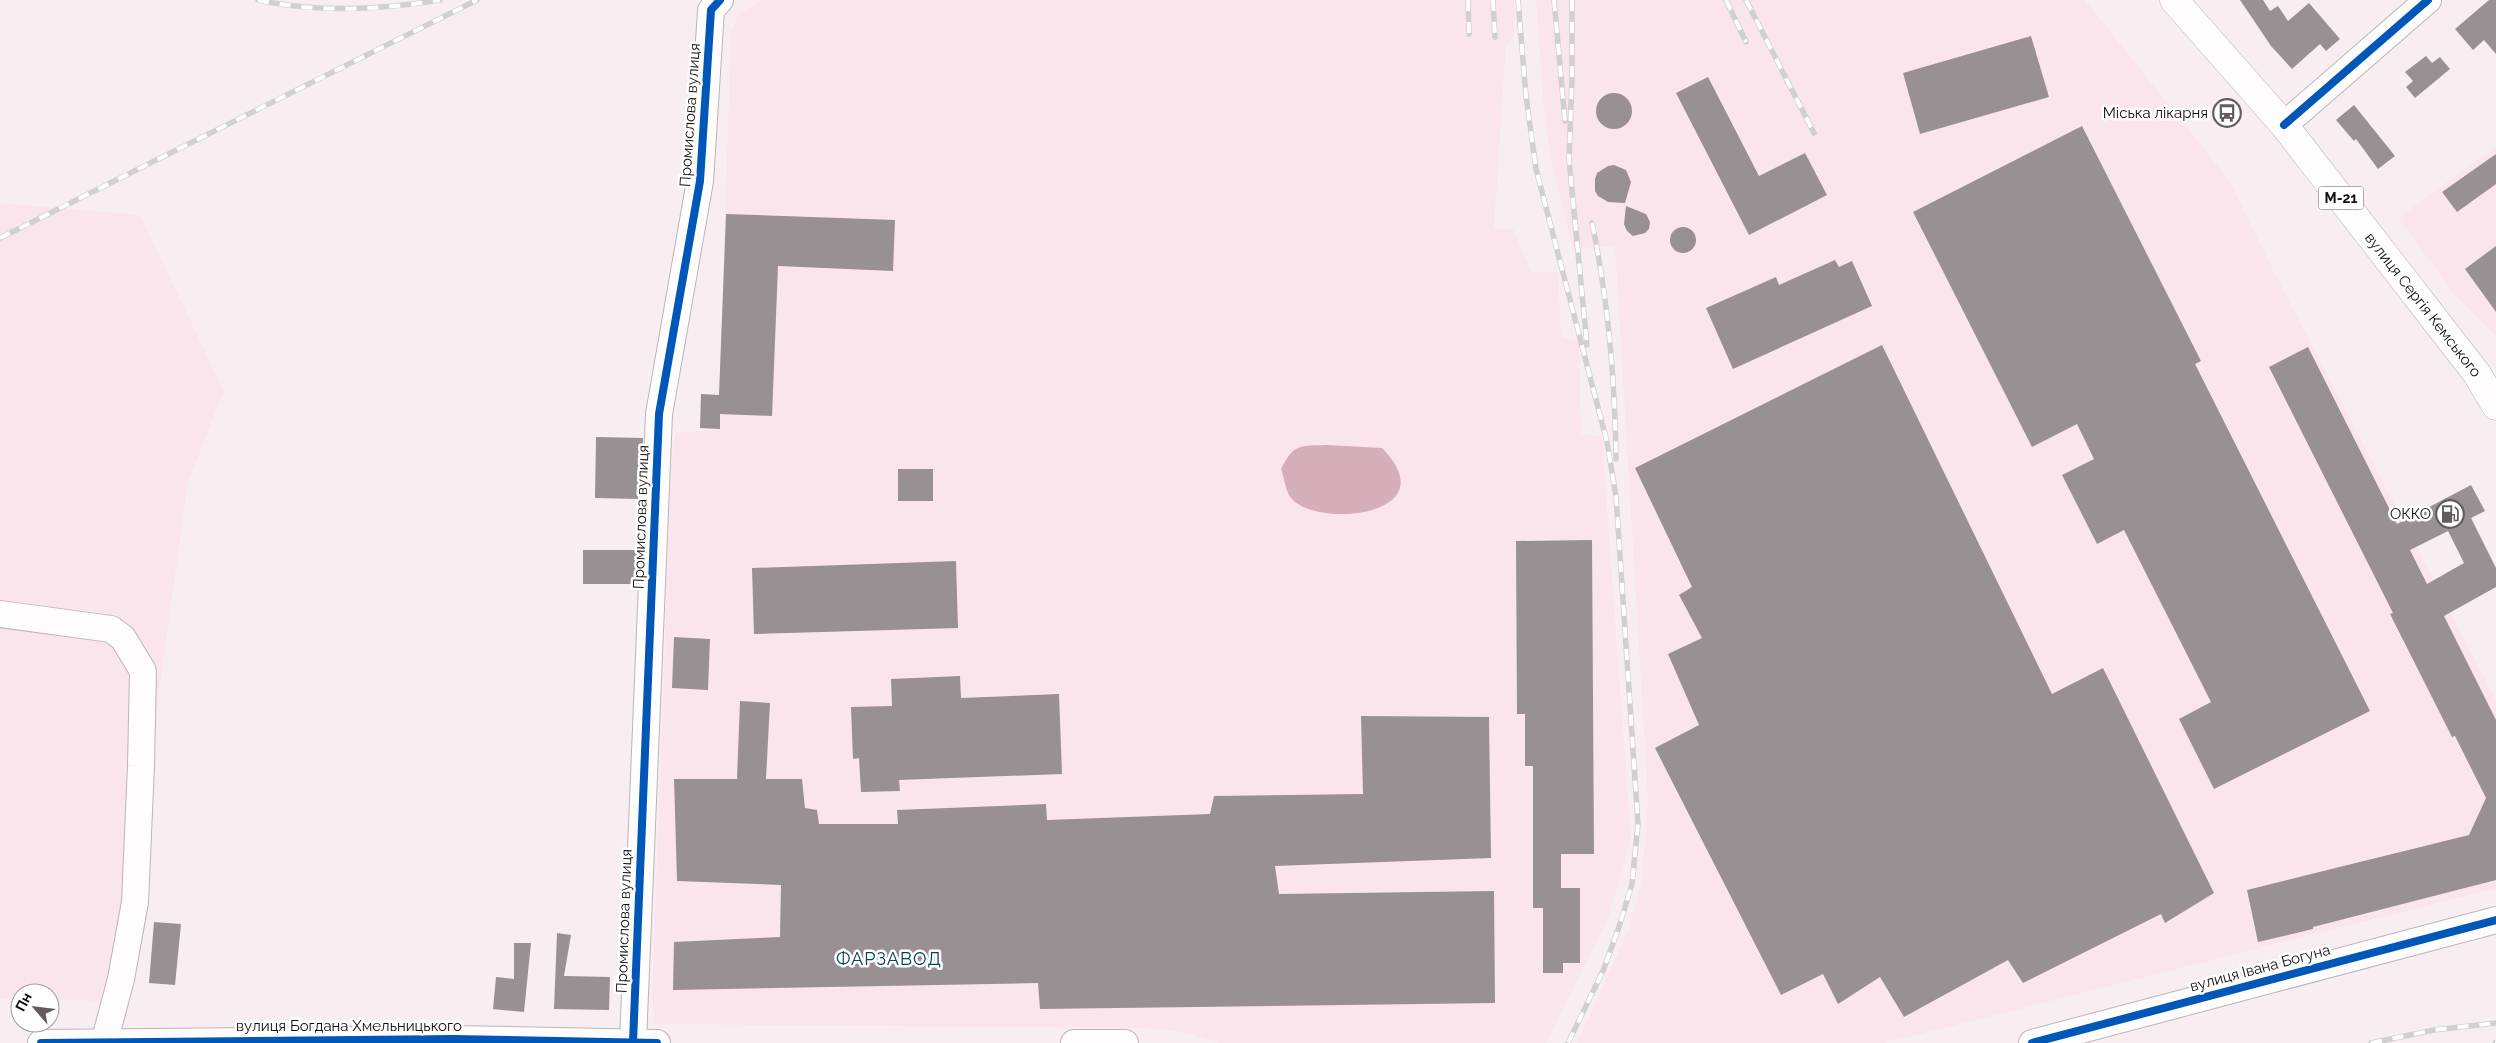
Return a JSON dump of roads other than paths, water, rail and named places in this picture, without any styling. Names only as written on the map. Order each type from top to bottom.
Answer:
[{"type":"highway","name":"вулиця Сергія Кемського","points":[[2174,0],[2284,125],[2477,374],[2496,406]]},
{"type":"street","points":[[2284,125],[2428,0]]},
{"type":"street","name":"Промислова вулиця","points":[[645,1042],[658,414],[700,181],[714,3]]},
{"type":"street","points":[[0,614],[111,628],[123,638],[143,671],[135,902],[121,979],[104,1043]]},
{"type":"street","name":"вулиця Івана Богуна","points":[[2032,1043],[2496,920]]},
{"type":"street","name":"вулиця Богдана Хмельницького","points":[[42,1043],[454,1039],[645,1042]]},
{"type":"street","points":[[1074,1043],[1125,1043]]},
{"type":"railway","points":[[258,0],[303,7],[349,9],[440,0]]},
{"type":"railway","points":[[0,238],[477,0]]},
{"type":"railway","points":[[1468,0],[1469,34]]},
{"type":"railway","points":[[1493,0],[1495,37]]},
{"type":"railway","points":[[1518,0],[1526,96],[1536,169],[1607,442],[1616,496],[1638,824],[1632,884],[1619,927],[1603,971],[1568,1043]]},
{"type":"railway","points":[[1554,0],[1565,121]]},
{"type":"railway","points":[[1572,0],[1569,159],[1587,345]]},
{"type":"railway","points":[[1726,0],[1746,42]]},
{"type":"railway","points":[[1746,0],[1814,133]]},
{"type":"railway","points":[[1592,223],[1598,252],[1610,340],[1616,459]]},
{"type":"railway","points":[[2371,1043],[2434,1030],[2496,1023]]},
{"type":"place","name":"Міська лікарня","points":[[2227,113]]},
{"type":"place","name":"ОККО","points":[[2450,514]]},
{"type":"district","name":"ФАРЗАВОД","points":[[889,958]]}]
